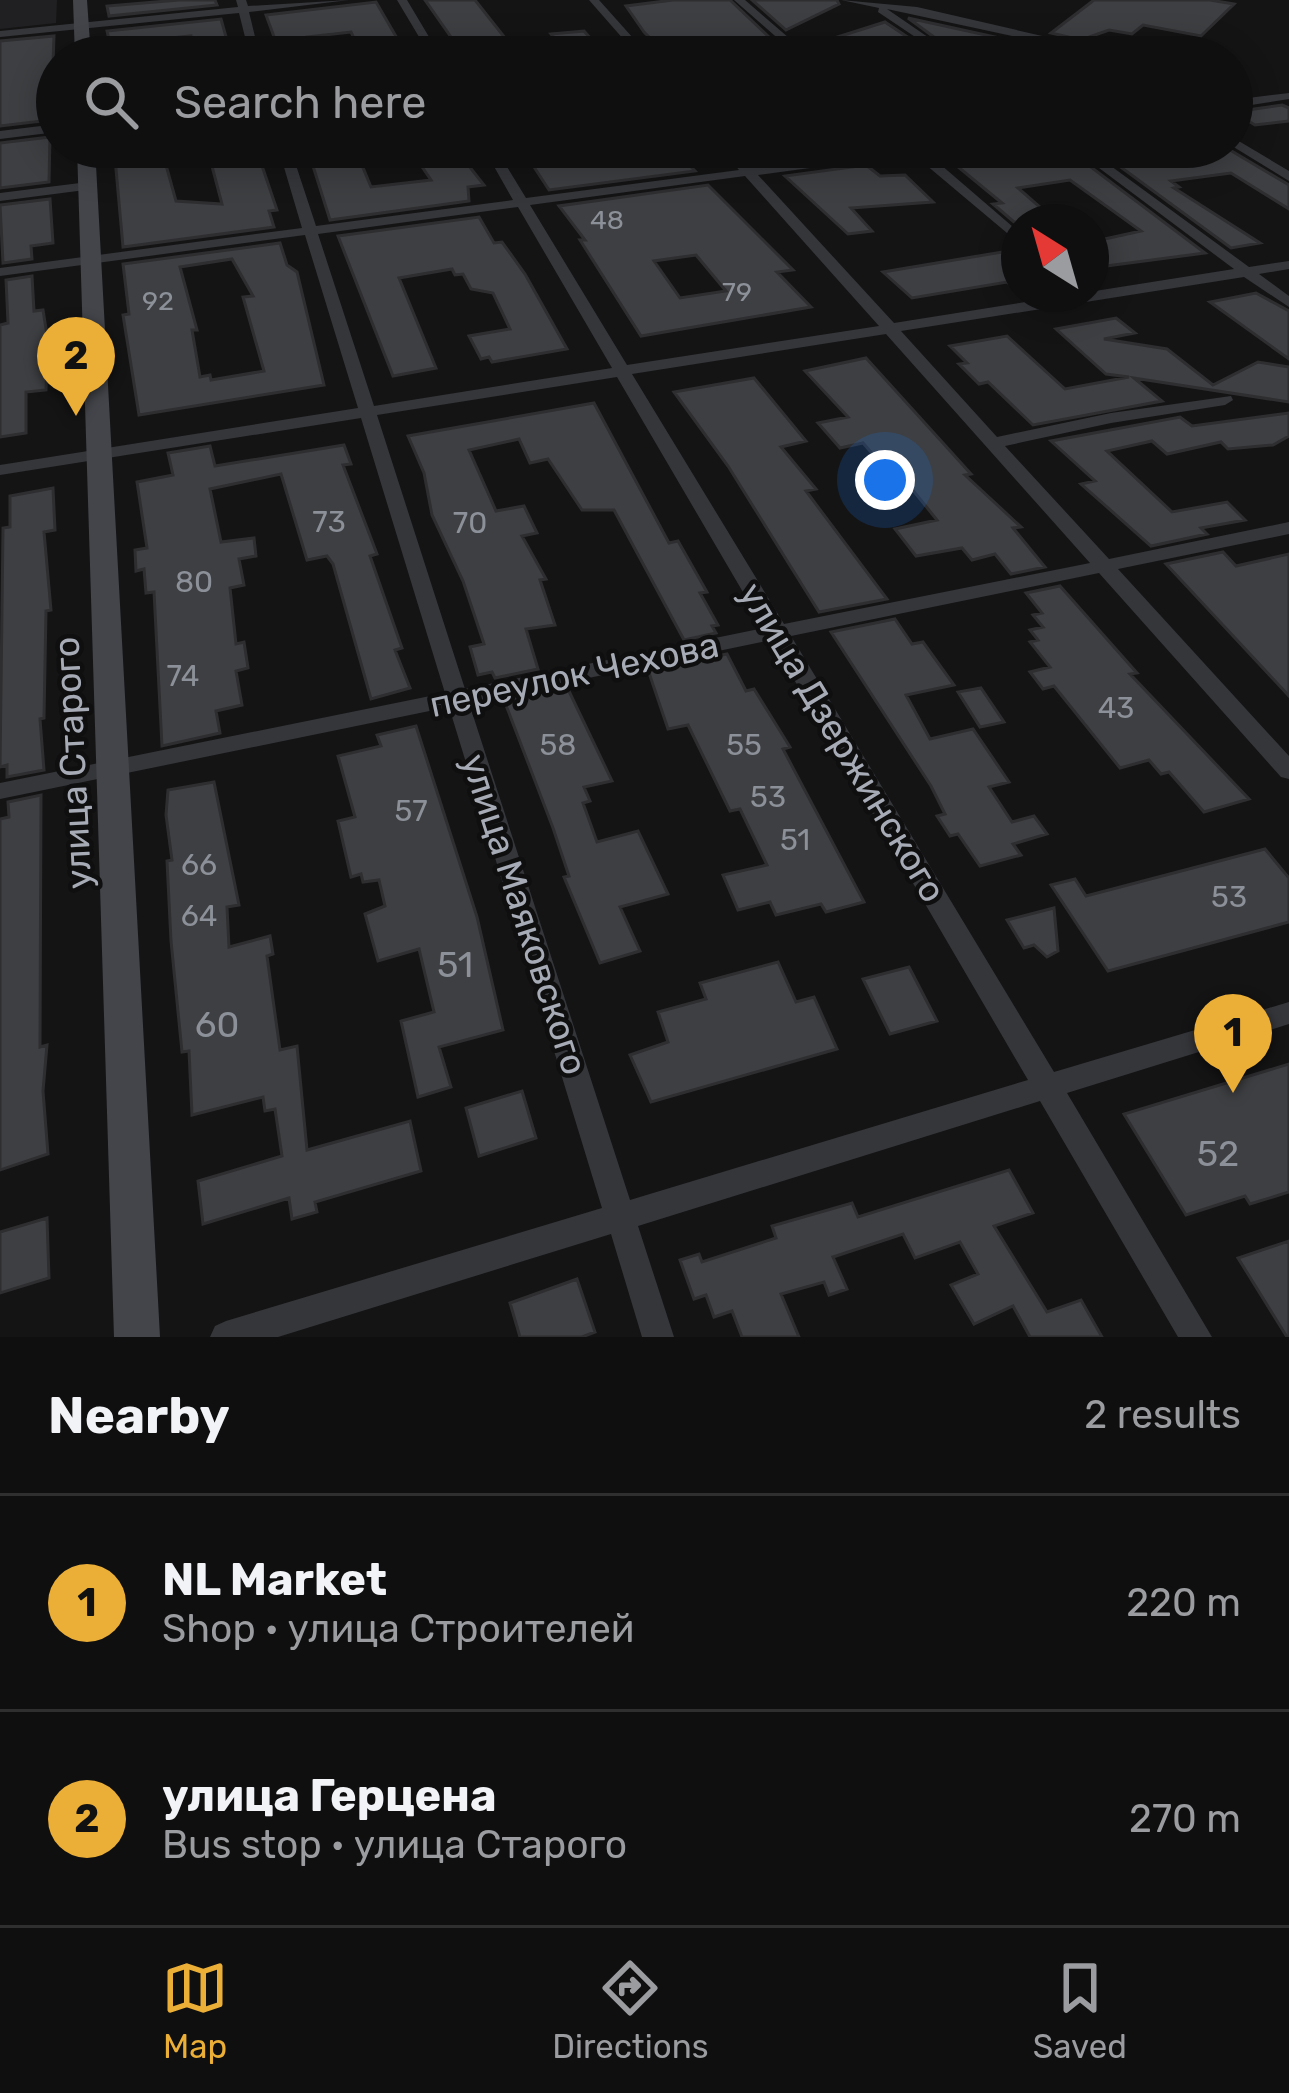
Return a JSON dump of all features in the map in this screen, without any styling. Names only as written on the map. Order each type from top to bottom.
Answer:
[{"type":"street","points":[[80,0],[81,36]]},
{"type":"street","points":[[0,34],[241,5],[344,0]]},
{"type":"street","points":[[402,0],[423,36]]},
{"type":"street","points":[[593,0],[626,36]]},
{"type":"street","points":[[739,0],[781,36]]},
{"type":"street","points":[[846,0],[917,10],[1030,36]]},
{"type":"street","points":[[865,4],[892,14],[923,36]]},
{"type":"street","points":[[241,5],[249,36]]},
{"type":"street","points":[[1253,101],[1289,96]]},
{"type":"street","points":[[0,135],[36,131]]},
{"type":"street","points":[[1253,154],[1289,176]]},
{"type":"street","name":"улица Старого","points":[[87,168],[137,1337]]},
{"type":"street","name":"улица Маяковского","points":[[290,168],[363,411],[658,1337]]},
{"type":"street","name":"улица Дзержинского","points":[[502,168],[1196,1337]]},
{"type":"street","points":[[745,168],[1289,770]]},
{"type":"street","points":[[0,272],[776,168]]},
{"type":"street","points":[[937,168],[1001,223]]},
{"type":"street","points":[[1106,168],[1289,303]]},
{"type":"street","points":[[0,197],[88,186]]},
{"type":"street","points":[[1109,291],[1289,266]]},
{"type":"street","points":[[0,470],[1001,309]]},
{"type":"street","points":[[993,443],[1225,400]]},
{"type":"street","name":"переулок Чехова","points":[[0,791],[1289,528]]},
{"type":"street","points":[[226,1337],[1289,1013]]},
{"type":"shaded area","points":[[0,0],[57,0],[56,23],[0,29]]},
{"type":"building","points":[[215,0],[217,5],[109,16],[107,6]]},
{"type":"building","points":[[425,0],[475,0],[503,36],[450,36]]},
{"type":"building","points":[[730,0],[768,36],[648,36],[626,6]]},
{"type":"building","points":[[752,0],[837,0],[839,4],[786,30]]},
{"type":"building","points":[[1094,0],[1234,4],[1201,36],[1143,25],[1132,34],[1109,30],[1092,36],[1051,33]]},
{"type":"building","points":[[376,2],[396,36],[353,36],[351,32],[274,36],[266,15]]},
{"type":"building","points":[[908,18],[991,36],[932,36]]},
{"type":"building","points":[[221,19],[226,36],[108,36],[107,31]]},
{"type":"building","points":[[885,22],[906,36],[841,36]]},
{"type":"building","points":[[584,31],[588,36],[553,36]]},
{"type":"building","points":[[36,38],[36,122],[0,126],[0,41]]},
{"type":"building","points":[[1282,105],[1289,108],[1289,121],[1255,125],[1253,109]]},
{"type":"building","points":[[36,139],[36,168],[49,168],[49,182],[0,188],[0,143]]},
{"type":"building","points":[[1253,164],[1289,185],[1289,209],[1231,173],[1171,181],[1179,187],[1174,188],[1260,243],[1231,248],[1122,168],[1253,168]]},
{"type":"building","points":[[116,168],[167,168],[176,201],[222,204],[212,168],[263,168],[277,210],[269,211],[274,227],[123,247]]},
{"type":"building","points":[[314,168],[363,168],[371,187],[431,180],[423,168],[471,168],[484,185],[468,187],[469,201],[330,220]]},
{"type":"building","points":[[535,168],[695,171],[549,190]]},
{"type":"building","points":[[870,168],[880,176],[905,175],[933,202],[851,208],[872,231],[848,234],[785,176]]},
{"type":"building","points":[[959,168],[1092,168],[1205,253],[1109,266],[1109,238],[1141,231],[1070,180],[1018,188],[1036,204],[1001,204],[1001,211],[993,204],[1002,203]]},
{"type":"building","points":[[708,185],[793,270],[777,272],[811,307],[641,336],[580,240],[585,240],[559,206]],"holes":[[[696,255],[726,291],[680,298],[654,261]]]},
{"type":"building","points":[[50,199],[53,243],[31,246],[32,259],[3,263],[0,205]]},
{"type":"building","points":[[479,217],[494,243],[502,242],[525,274],[567,349],[492,362],[489,357],[481,359],[469,336],[510,329],[493,293],[471,289],[463,274],[455,275],[452,269],[399,278],[436,368],[393,376],[338,236]]},
{"type":"building","points":[[280,243],[287,265],[297,272],[324,385],[139,415],[123,315],[129,314],[123,264]],"holes":[[[232,259],[253,296],[243,297],[264,371],[211,380],[210,375],[200,377],[192,330],[197,330],[180,267]]]},
{"type":"building","points":[[1001,252],[1001,283],[912,298],[883,272]]},
{"type":"building","points":[[32,276],[34,311],[43,310],[48,341],[46,390],[26,392],[26,433],[0,437],[0,325],[8,323],[6,280]]},
{"type":"building","points":[[1256,293],[1289,311],[1289,359],[1210,302]]},
{"type":"building","points":[[1116,318],[1135,333],[1104,339],[1167,349],[1213,385],[1258,362],[1289,367],[1289,402],[1134,378],[1162,401],[1033,425],[988,382],[979,384],[959,364],[967,363],[950,346],[1007,336],[1065,389],[1129,377],[1106,374],[1056,329]]},
{"type":"building","points":[[866,358],[971,474],[965,475],[1021,527],[1013,528],[1045,567],[1011,574],[995,554],[972,560],[962,548],[916,556],[895,529],[937,520],[903,478],[895,480],[863,443],[840,448],[818,423],[848,417],[805,371]]},
{"type":"building","points":[[754,378],[806,441],[781,447],[816,489],[806,491],[887,599],[819,612],[728,466],[674,392]]},
{"type":"building","points":[[594,403],[669,543],[678,541],[707,592],[700,593],[718,625],[712,626],[716,633],[684,640],[614,510],[582,510],[548,459],[530,463],[519,439],[469,450],[496,511],[524,506],[537,533],[522,536],[546,579],[540,580],[555,625],[526,629],[538,669],[495,678],[492,672],[478,675],[470,647],[484,644],[463,581],[432,515],[424,473],[408,436]]},
{"type":"building","points":[[1289,413],[1289,436],[1273,445],[1228,449],[1221,442],[1167,454],[1152,441],[1107,451],[1172,512],[1227,502],[1245,520],[1201,528],[1207,534],[1151,546],[1081,484],[1095,481],[1051,441],[1180,417],[1192,426]]},
{"type":"building","points":[[344,445],[351,464],[343,465],[377,554],[370,556],[402,648],[395,650],[410,688],[371,699],[333,564],[327,556],[307,560],[281,474],[210,489],[221,542],[254,538],[256,556],[239,559],[244,585],[230,588],[236,644],[244,642],[248,668],[236,671],[242,705],[216,711],[220,733],[162,746],[154,592],[146,593],[144,569],[136,571],[135,550],[147,548],[137,482],[173,475],[168,453],[210,446],[215,466]]},
{"type":"building","points":[[53,488],[55,530],[44,532],[51,610],[46,611],[44,718],[40,719],[44,770],[7,777],[7,765],[0,767],[3,528],[10,527],[10,496]]},
{"type":"building","points":[[1223,552],[1236,566],[1289,554],[1289,696],[1166,564]]},
{"type":"building","points":[[1060,586],[1137,673],[1130,674],[1249,799],[1204,812],[1169,772],[1161,774],[1149,760],[1120,768],[1054,686],[1043,689],[1030,672],[1050,667],[1030,642],[1038,640],[1030,630],[1043,627],[1033,615],[1042,613],[1026,593]]},
{"type":"building","points":[[895,619],[912,644],[923,642],[954,685],[906,695],[930,739],[973,729],[1009,782],[989,787],[1012,822],[1034,816],[1047,834],[1013,844],[1021,855],[980,866],[958,834],[950,836],[937,816],[945,814],[931,786],[831,632]]},
{"type":"building","points":[[727,654],[746,691],[754,689],[790,747],[783,749],[864,902],[826,912],[821,904],[776,915],[770,902],[738,910],[723,875],[767,865],[740,809],[730,811],[688,725],[668,729],[648,670]]},
{"type":"building","points":[[567,687],[612,781],[584,787],[590,801],[583,803],[597,842],[638,831],[668,894],[620,907],[640,951],[600,963],[564,877],[569,876],[553,828],[504,700]]},
{"type":"building","points":[[981,688],[1004,722],[980,727],[958,692]]},
{"type":"building","points":[[416,726],[477,917],[503,1030],[439,1047],[451,1087],[418,1097],[401,1021],[434,1012],[419,949],[378,961],[365,914],[385,906],[379,880],[363,882],[361,874],[351,877],[338,821],[355,817],[338,756],[381,746],[377,735]]},
{"type":"building","points":[[214,782],[239,905],[227,907],[229,947],[270,936],[273,954],[267,956],[280,1050],[297,1046],[307,1150],[410,1121],[421,1171],[315,1202],[317,1212],[292,1219],[289,1198],[203,1224],[198,1181],[282,1156],[275,1109],[265,1111],[263,1097],[192,1115],[189,1051],[182,1052],[171,941],[167,861],[172,860],[166,815],[168,790]]},
{"type":"building","points":[[41,795],[40,1047],[47,1045],[43,1091],[48,1154],[0,1170],[0,819],[9,817],[8,802]]},
{"type":"building","points":[[1265,849],[1289,878],[1289,922],[1108,971],[1051,885],[1075,879],[1086,896]]},
{"type":"building","points":[[1054,908],[1058,951],[1047,957],[1034,945],[1024,948],[1007,920]]},
{"type":"building","points":[[778,962],[796,1002],[814,997],[837,1049],[651,1102],[630,1055],[668,1042],[658,1012],[706,999],[700,983]]},
{"type":"building","points":[[909,967],[937,1021],[890,1034],[863,979]]},
{"type":"building","points":[[1289,1064],[1289,1192],[1250,1204],[1245,1196],[1186,1215],[1124,1114]]},
{"type":"building","points":[[522,1091],[536,1138],[479,1156],[466,1108]]},
{"type":"building","points":[[1009,1170],[1033,1213],[994,1226],[1047,1312],[1081,1300],[1102,1337],[1030,1337],[1013,1306],[974,1324],[951,1285],[978,1274],[960,1242],[915,1258],[903,1234],[833,1257],[847,1289],[829,1295],[824,1282],[781,1294],[799,1337],[742,1337],[732,1311],[714,1317],[706,1295],[694,1299],[680,1260],[699,1254],[702,1262],[776,1238],[772,1226],[852,1203],[858,1217]]},
{"type":"building","points":[[47,1218],[49,1278],[0,1293],[0,1232]]},
{"type":"building","points":[[1289,1241],[1289,1337],[1287,1337],[1238,1258]]},
{"type":"building","points":[[577,1279],[595,1332],[582,1337],[520,1337],[510,1303]]},
{"type":"place","name":"улица Герцена","points":[[76,416]]},
{"type":"place","name":"NL Market","points":[[1233,1093]]}]
